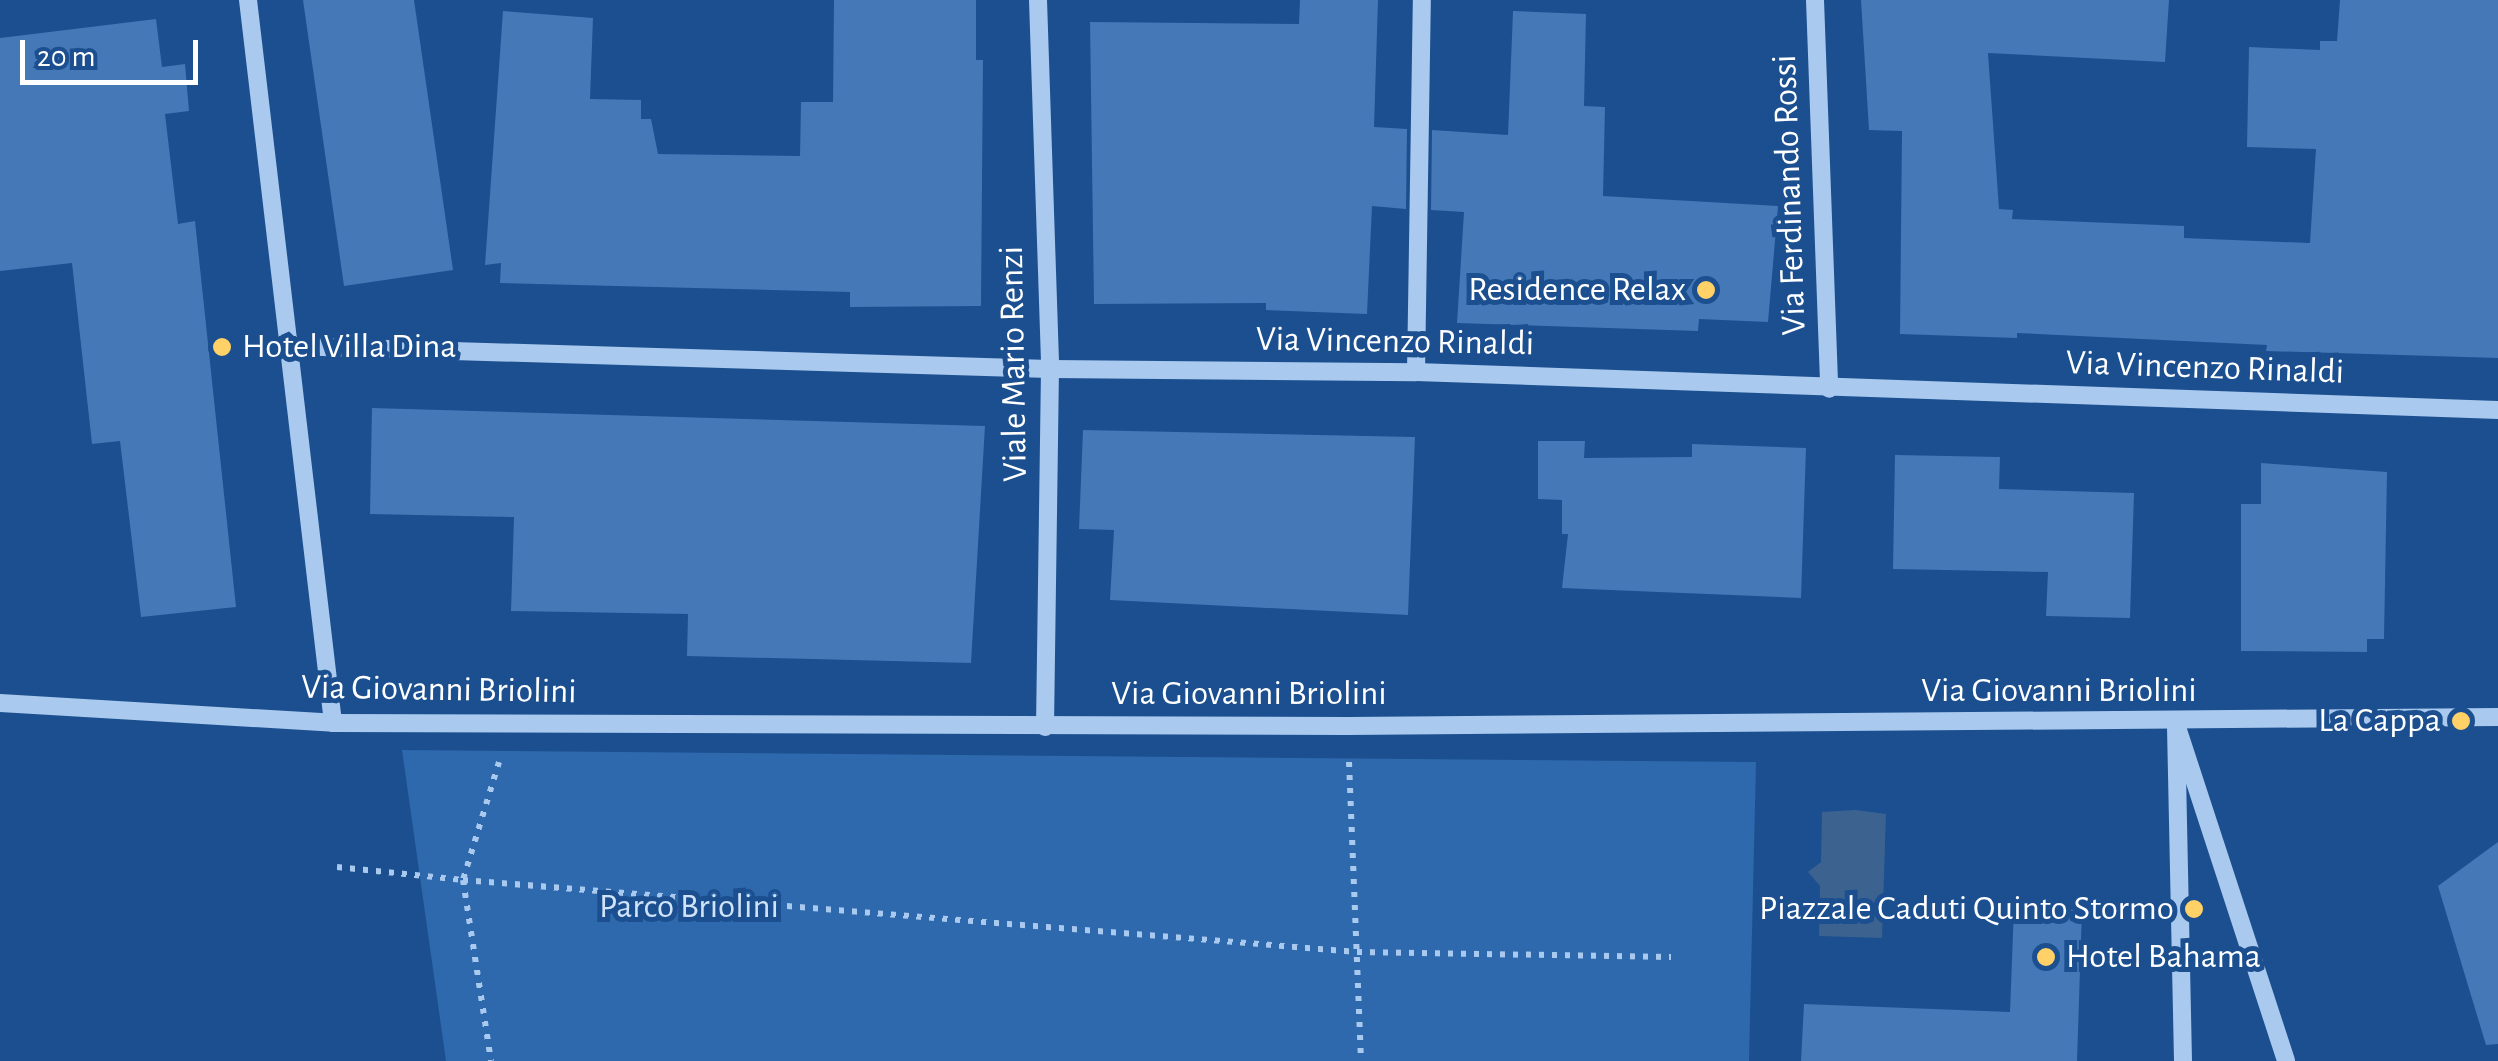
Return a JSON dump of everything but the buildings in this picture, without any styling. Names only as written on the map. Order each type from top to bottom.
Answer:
[{"type":"street","points":[[248,0],[333,724]]},
{"type":"street","name":"Viale Mario Renzi","points":[[1038,0],[1050,369],[1045,727]]},
{"type":"street","points":[[1416,372],[1422,0]]},
{"type":"street","name":"Via Ferdinando Rossi","points":[[1815,0],[1830,388]]},
{"type":"street","name":"Via Vincenzo Rinaldi","points":[[290,346],[1050,369],[1416,372],[2498,410]]},
{"type":"street","name":"Via Giovanni Briolini","points":[[0,703],[333,724],[2176,724],[2498,717]]},
{"type":"street","points":[[2176,724],[2183,1061]]},
{"type":"street","points":[[2176,724],[2286,1061]]},
{"type":"path","points":[[491,1061],[463,880],[485,823],[507,723]]},
{"type":"path","points":[[1348,726],[1360,1061]]},
{"type":"path","points":[[337,867],[1356,952],[1670,957]]},
{"type":"green space","name":"Parco Briolini","points":[[402,750],[1756,762],[1749,1061],[446,1061]]},
{"type":"shaded area","points":[[1855,810],[1886,814],[1882,938],[1819,936],[1820,886],[1808,872],[1821,862],[1822,812]]},
{"type":"place","name":"Residence Relax","points":[[1706,290]]},
{"type":"place","name":"Hotel Villa Dina","points":[[222,347]]},
{"type":"place","name":"La Cappa","points":[[2461,721]]},
{"type":"place","name":"Piazzale Caduti Quinto Stormo","points":[[2194,909]]},
{"type":"place","name":"Hotel Bahama","points":[[2046,957]]}]
